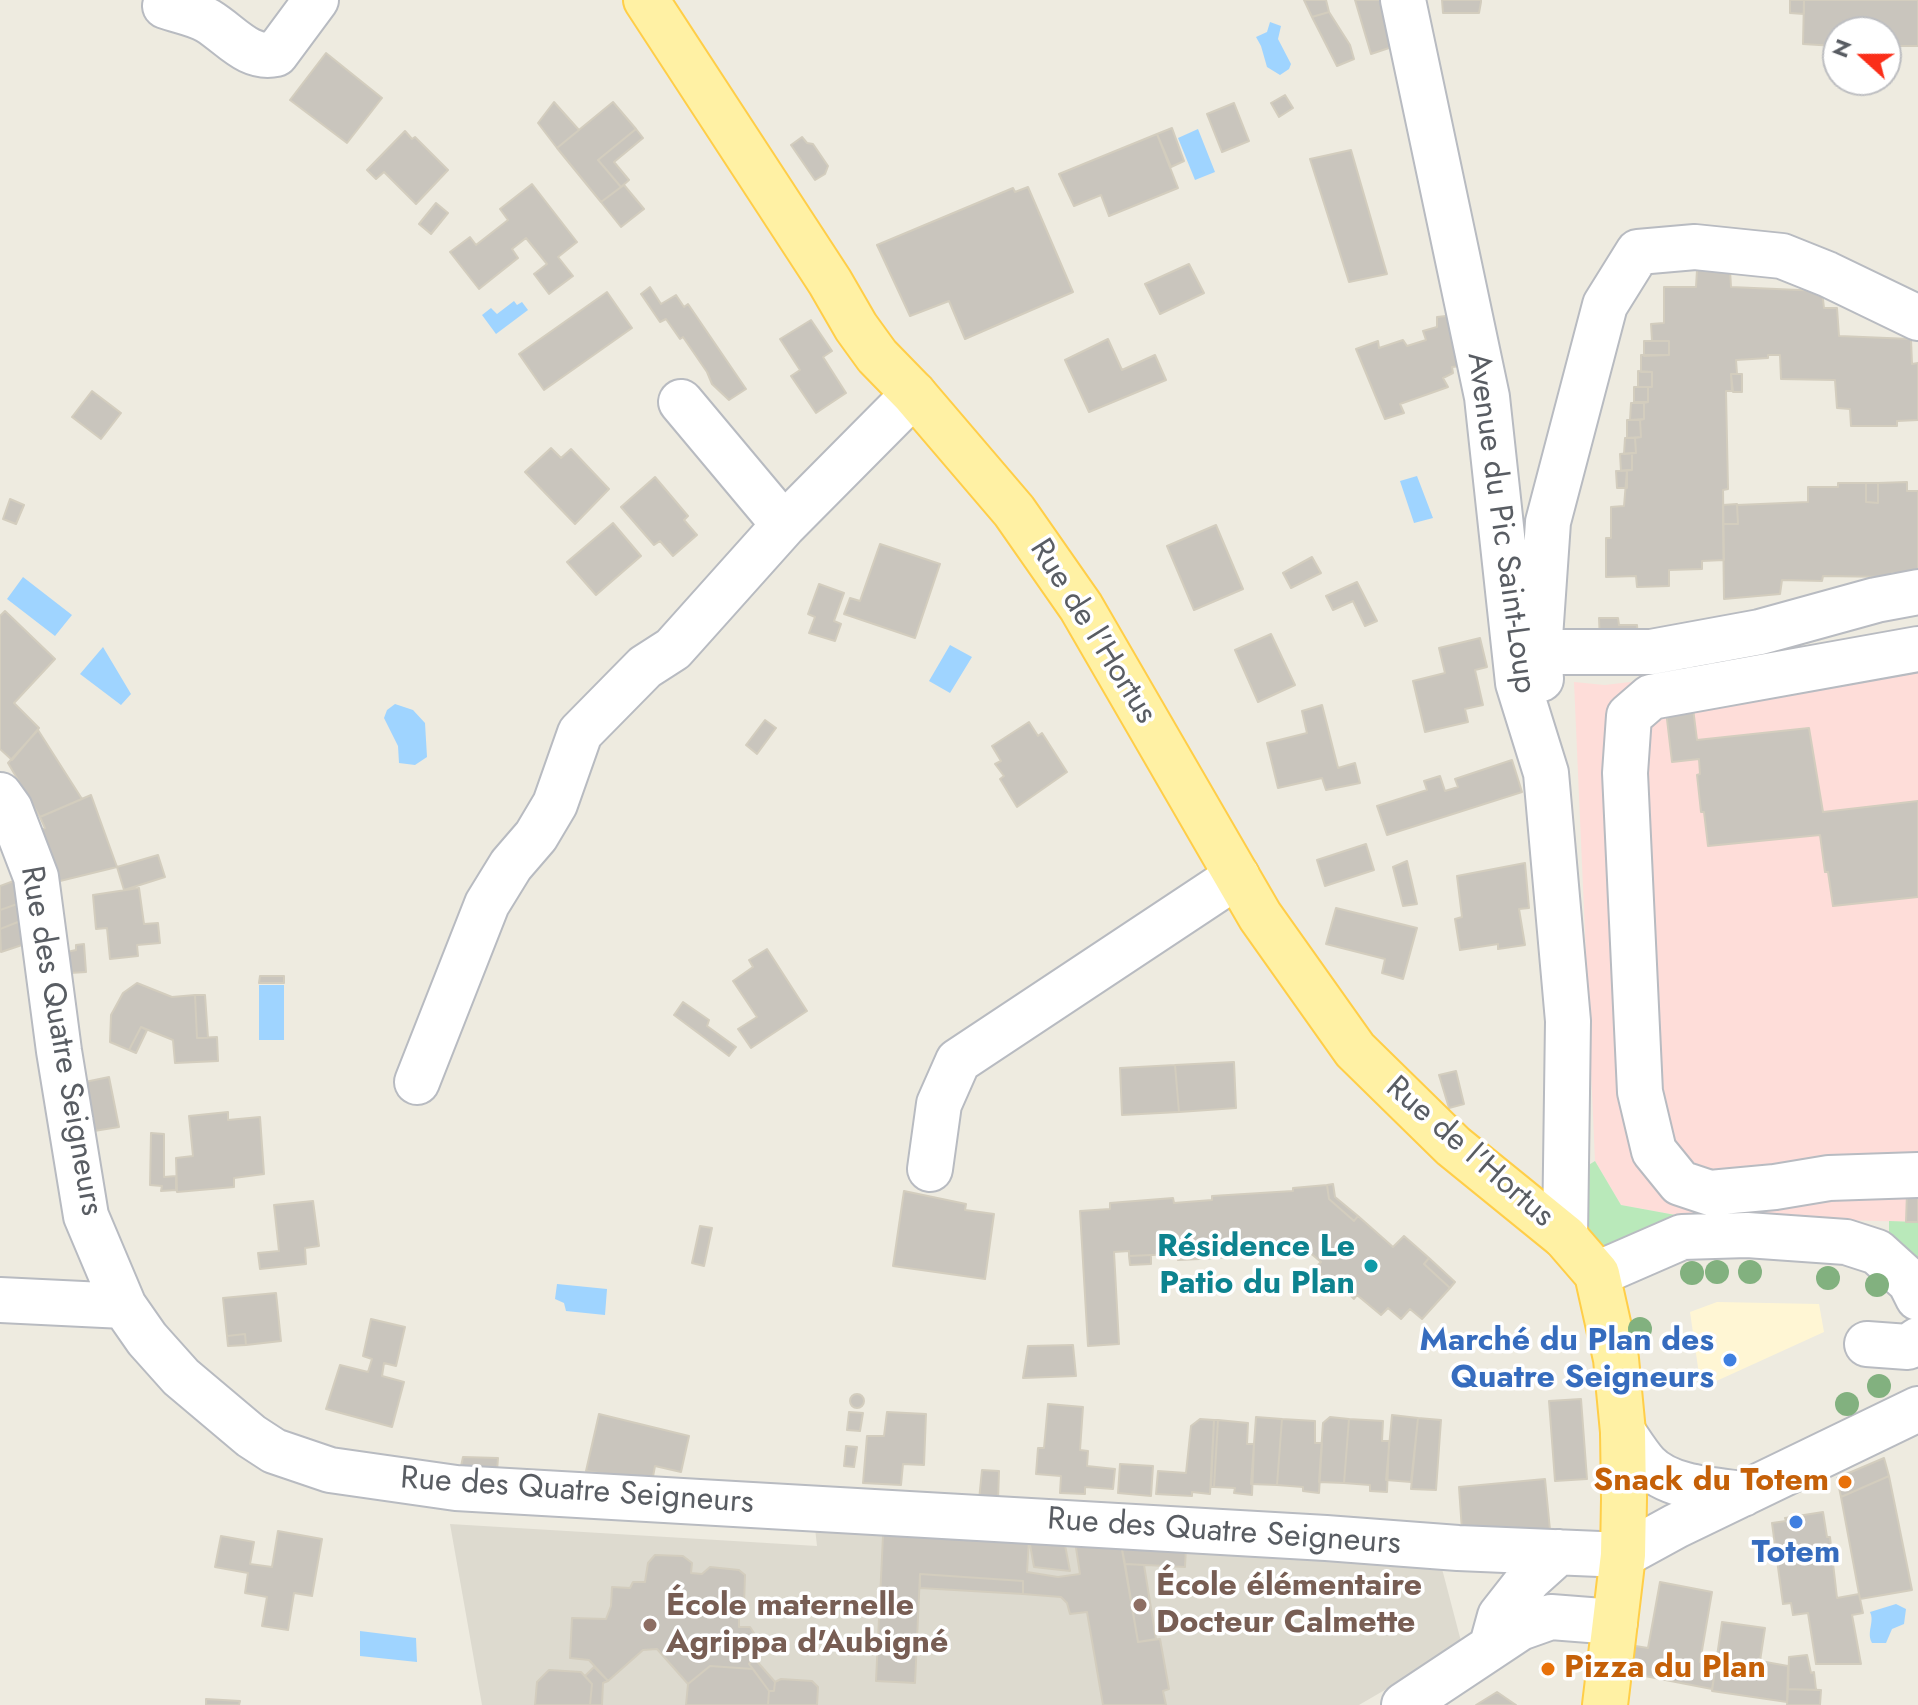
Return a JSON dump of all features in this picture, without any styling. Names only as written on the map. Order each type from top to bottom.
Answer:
[{"type":"main road","name":"Rue de l'Hortus","points":[[646,0],[830,282],[856,327],[877,356],[914,394],[1014,511],[1081,607],[1271,932],[1355,1050],[1453,1146],[1565,1237]]},
{"type":"main road","points":[[1565,1237],[1597,1274],[1616,1359],[1623,1432],[1623,1555],[1605,1705]]},
{"type":"street","points":[[165,6],[205,19],[246,49],[263,56],[276,54],[316,0]]},
{"type":"street","name":"Avenue du Pic Saint-Loup","points":[[1403,0],[1487,397],[1518,683],[1546,773],[1568,1021],[1565,1237]]},
{"type":"street","points":[[1546,773],[1539,652],[1548,522],[1605,305],[1638,252],[1695,247],[1782,256],[1918,318]]},
{"type":"street","points":[[417,1082],[487,904],[555,804],[580,733],[645,667],[673,649],[784,525],[914,394]]},
{"type":"street","points":[[681,402],[784,525]]},
{"type":"street","points":[[1539,652],[1651,652],[1760,632],[1876,600],[1918,592]]},
{"type":"street","points":[[1918,649],[1651,697],[1629,716],[1625,773],[1640,1092],[1654,1151],[1680,1183],[1710,1193],[1829,1178],[1918,1175]]},
{"type":"street","name":"Rue des Quatre Seigneurs","points":[[0,795],[10,809],[36,877],[59,1051],[86,1216],[124,1306],[147,1339],[181,1377],[251,1436],[286,1456],[330,1470],[456,1488],[1458,1548],[1623,1555]]},
{"type":"street","points":[[930,1169],[939,1104],[958,1061],[1237,876]]},
{"type":"street","points":[[1597,1274],[1682,1237],[1747,1235],[1846,1242],[1877,1252],[1910,1282],[1918,1298]]},
{"type":"street","points":[[0,1300],[124,1306]]},
{"type":"street","points":[[1867,1344],[1908,1347],[1918,1340]]},
{"type":"street","points":[[1623,1555],[1918,1409]]},
{"type":"street","points":[[1623,1432],[1648,1467],[1686,1487],[1743,1494]]},
{"type":"street","points":[[1458,1548],[1474,1565],[1496,1631]]},
{"type":"street","points":[[1404,1705],[1442,1681],[1496,1631],[1529,1579],[1559,1552]]},
{"type":"street","points":[[1496,1631],[1520,1628],[1551,1617],[1615,1622]]},
{"type":"shaded area","points":[[1918,637],[1918,1222],[1681,1216],[1621,1205],[1595,1161],[1574,682],[1605,685],[1705,673]]},
{"type":"shaded area","name":"Marché du Plan des Quatre Seigneurs","points":[[1717,1302],[1819,1304],[1824,1332],[1701,1388],[1690,1312]]},
{"type":"shaded area","name":"École élémentaire Docteur Calmette","points":[[450,1524],[817,1546],[815,1528],[1441,1565],[1462,1645],[1359,1705],[482,1705]]},
{"type":"green space","points":[[1595,1161],[1621,1205],[1681,1216],[1608,1255],[1589,1246],[1579,1171]]},
{"type":"green space","points":[[1889,1221],[1918,1222],[1918,1268],[1889,1240]]},
{"type":"water","points":[[1270,22],[1281,26],[1278,39],[1291,64],[1280,75],[1267,67],[1256,37],[1267,32]]},
{"type":"water","points":[[1198,129],[1215,172],[1195,180],[1178,138]]},
{"type":"water","points":[[514,301],[517,305],[522,302],[528,310],[496,334],[482,315],[491,308],[497,314]]},
{"type":"water","points":[[1417,476],[1433,518],[1414,523],[1400,481]]},
{"type":"water","points":[[23,577],[72,615],[55,636],[7,599]]},
{"type":"water","points":[[950,645],[972,657],[950,693],[929,681]]},
{"type":"water","points":[[103,647],[131,694],[121,705],[80,674]]},
{"type":"water","points":[[395,704],[413,710],[425,723],[427,757],[415,765],[399,763],[398,746],[384,718],[387,710]]},
{"type":"water","points":[[259,985],[284,985],[284,1040],[259,1040]]},
{"type":"water","points":[[557,1284],[607,1289],[605,1315],[566,1311],[564,1303],[555,1299]]},
{"type":"water","points":[[1896,1604],[1906,1609],[1904,1624],[1892,1629],[1886,1643],[1872,1643],[1870,1612]]},
{"type":"water","points":[[360,1631],[416,1638],[417,1662],[360,1656]]},
{"type":"building","points":[[1304,0],[1326,0],[1329,12],[1312,17]]},
{"type":"building","points":[[1355,0],[1381,0],[1395,46],[1371,54]]},
{"type":"building","points":[[1442,0],[1481,0],[1479,13],[1443,13]]},
{"type":"building","points":[[1790,0],[1804,0],[1804,14],[1790,13]]},
{"type":"building","points":[[1804,0],[1918,0],[1918,46],[1902,46],[1902,16],[1822,16],[1822,45],[1803,44]]},
{"type":"building","points":[[1329,12],[1350,45],[1354,59],[1337,66],[1312,17]]},
{"type":"building","points":[[326,53],[382,98],[347,143],[290,100]]},
{"type":"building","points":[[1285,95],[1293,108],[1279,117],[1271,103]]},
{"type":"building","points":[[554,102],[579,130],[557,148],[538,123]]},
{"type":"building","points":[[613,102],[636,129],[598,160],[621,187],[601,202],[557,148]]},
{"type":"building","points":[[1234,103],[1249,141],[1222,152],[1207,114]]},
{"type":"building","points":[[1172,128],[1184,161],[1171,167],[1157,134]]},
{"type":"building","points":[[636,129],[643,138],[614,162],[629,180],[621,187],[598,160]]},
{"type":"building","points":[[405,131],[448,170],[416,204],[384,172],[376,179],[367,170]]},
{"type":"building","points":[[1157,134],[1178,188],[1109,216],[1101,195],[1074,206],[1059,174]]},
{"type":"building","points":[[802,137],[813,144],[828,166],[825,174],[815,180],[791,145]]},
{"type":"building","points":[[1351,150],[1387,274],[1349,282],[1310,159]]},
{"type":"building","points":[[532,184],[577,242],[558,257],[573,276],[549,294],[534,274],[547,264],[526,238],[512,249],[518,258],[479,289],[450,252],[470,237],[476,245],[508,220],[500,209]]},
{"type":"building","points":[[624,185],[644,209],[621,227],[601,202]]},
{"type":"building","points":[[1028,187],[1073,292],[965,339],[949,301],[910,316],[877,245],[1013,188],[1015,192]]},
{"type":"building","points":[[436,203],[448,213],[431,234],[419,224]]},
{"type":"building","points":[[1189,264],[1204,293],[1160,314],[1145,284]]},
{"type":"building","points":[[1697,270],[1730,270],[1731,287],[1822,291],[1824,308],[1837,308],[1839,336],[1911,339],[1912,364],[1918,363],[1918,420],[1897,421],[1897,426],[1851,426],[1850,409],[1837,408],[1835,380],[1781,379],[1780,355],[1736,360],[1737,374],[1731,374],[1732,391],[1726,391],[1728,489],[1723,490],[1724,560],[1702,561],[1702,569],[1669,570],[1669,586],[1637,587],[1636,576],[1606,577],[1606,538],[1611,538],[1611,507],[1624,506],[1627,470],[1632,470],[1635,438],[1641,437],[1640,420],[1644,419],[1648,387],[1652,387],[1652,372],[1641,372],[1641,355],[1669,355],[1669,341],[1652,341],[1651,324],[1664,323],[1664,287],[1696,287]]},
{"type":"building","points":[[650,287],[661,304],[676,295],[684,307],[688,304],[746,389],[729,400],[712,384],[683,337],[680,339],[666,319],[660,322],[641,294]]},
{"type":"building","points":[[607,292],[632,328],[544,390],[519,354]]},
{"type":"building","points":[[1455,315],[1470,365],[1452,367],[1453,373],[1443,378],[1448,387],[1400,404],[1404,413],[1385,419],[1356,349],[1378,341],[1379,348],[1403,340],[1407,346],[1426,340],[1423,331],[1437,327],[1437,317]]},
{"type":"building","points":[[811,320],[832,351],[823,357],[846,393],[816,413],[791,376],[800,370],[780,339]]},
{"type":"building","points":[[1108,339],[1122,370],[1155,355],[1166,380],[1089,412],[1065,360]]},
{"type":"building","points":[[1644,341],[1669,341],[1669,355],[1644,356]]},
{"type":"building","points":[[1638,371],[1652,372],[1652,387],[1638,387]]},
{"type":"building","points":[[1731,374],[1742,374],[1742,392],[1733,392]]},
{"type":"building","points":[[1634,387],[1648,387],[1648,402],[1634,402]]},
{"type":"building","points":[[92,391],[121,413],[101,439],[72,417]]},
{"type":"building","points":[[1631,403],[1644,403],[1644,419],[1630,420]]},
{"type":"building","points":[[1627,420],[1640,420],[1641,437],[1627,438]]},
{"type":"building","points":[[1625,438],[1635,438],[1636,453],[1624,454]]},
{"type":"building","points":[[551,448],[561,458],[571,449],[609,489],[575,524],[525,472]]},
{"type":"building","points":[[1632,453],[1632,470],[1621,471],[1620,454]]},
{"type":"building","points":[[1627,470],[1627,488],[1617,488],[1616,471]]},
{"type":"building","points":[[655,477],[688,516],[684,520],[697,535],[673,556],[660,541],[654,545],[621,507]]},
{"type":"building","points":[[1907,482],[1907,491],[1918,491],[1918,573],[1892,573],[1891,577],[1823,576],[1822,581],[1782,580],[1780,594],[1724,599],[1723,524],[1738,524],[1737,505],[1808,502],[1808,487],[1838,487],[1838,483],[1866,483],[1866,502],[1878,503],[1878,483]]},
{"type":"building","points":[[1866,483],[1878,483],[1878,503],[1866,502]]},
{"type":"building","points":[[10,499],[24,505],[16,524],[3,519]]},
{"type":"building","points":[[1737,504],[1738,524],[1723,524],[1723,505]]},
{"type":"building","points":[[613,523],[641,556],[596,595],[567,562]]},
{"type":"building","points":[[1216,525],[1243,589],[1194,610],[1167,546]]},
{"type":"building","points":[[880,544],[940,564],[915,638],[844,614],[850,598],[860,601]]},
{"type":"building","points":[[1312,557],[1321,573],[1291,588],[1283,573]]},
{"type":"building","points":[[1357,582],[1377,621],[1365,626],[1353,601],[1333,610],[1326,596]]},
{"type":"building","points":[[819,584],[844,593],[834,621],[841,624],[835,641],[809,633],[815,617],[808,614]]},
{"type":"building","points":[[5,611],[55,659],[14,703],[39,728],[12,760],[0,749],[0,616]]},
{"type":"building","points":[[1599,618],[1618,618],[1619,625],[1637,625],[1638,639],[1600,641]]},
{"type":"building","points":[[1271,634],[1295,685],[1258,702],[1235,650]]},
{"type":"building","points":[[1480,638],[1487,667],[1475,670],[1483,705],[1465,709],[1468,722],[1425,732],[1413,681],[1445,673],[1439,648]]},
{"type":"building","points":[[1322,705],[1338,768],[1355,763],[1360,783],[1326,790],[1322,778],[1278,788],[1267,743],[1307,733],[1302,711]]},
{"type":"building","points":[[1693,708],[1697,740],[1809,728],[1823,812],[1918,801],[1918,897],[1833,906],[1820,835],[1708,846],[1697,775],[1700,774],[1699,759],[1672,762],[1666,711]]},
{"type":"building","points":[[765,720],[776,728],[757,754],[746,745]]},
{"type":"building","points":[[1029,722],[1038,736],[1042,733],[1067,772],[1017,807],[1000,779],[1004,776],[995,764],[1001,761],[992,746]]},
{"type":"building","points":[[38,730],[82,799],[40,817],[8,763]]},
{"type":"building","points":[[1512,760],[1522,792],[1387,835],[1377,806],[1427,790],[1424,781],[1440,776],[1445,791],[1458,787],[1455,779]]},
{"type":"building","points":[[91,795],[117,867],[60,881],[38,832],[45,828],[40,817]]},
{"type":"building","points":[[1366,844],[1374,870],[1325,886],[1317,860]]},
{"type":"building","points":[[158,855],[165,877],[124,890],[117,867]]},
{"type":"building","points":[[1407,861],[1417,904],[1403,906],[1393,867]]},
{"type":"building","points":[[1525,863],[1529,908],[1519,909],[1525,945],[1498,949],[1498,944],[1460,950],[1455,919],[1462,917],[1457,876]]},
{"type":"building","points":[[19,879],[20,903],[0,910],[0,886]]},
{"type":"building","points":[[139,888],[144,924],[158,923],[160,943],[137,945],[138,956],[110,959],[107,928],[96,929],[93,895]]},
{"type":"building","points":[[20,903],[23,920],[0,929],[0,910]]},
{"type":"building","points":[[1336,908],[1417,928],[1403,979],[1382,973],[1385,959],[1326,944]]},
{"type":"building","points":[[23,920],[31,942],[1,952],[0,929]]},
{"type":"building","points":[[84,944],[86,972],[70,973],[67,952],[76,950],[76,945]]},
{"type":"building","points":[[767,949],[807,1011],[751,1048],[738,1029],[757,1017],[733,981],[753,967],[749,960]]},
{"type":"building","points":[[260,976],[284,976],[284,983],[259,983]]},
{"type":"building","points":[[137,983],[172,997],[195,995],[197,1038],[217,1037],[218,1061],[175,1063],[173,1040],[141,1027],[129,1050],[110,1042],[111,1015],[123,993]]},
{"type":"building","points":[[195,995],[205,995],[208,1038],[197,1038]]},
{"type":"building","points":[[683,1002],[709,1020],[707,1026],[736,1047],[729,1056],[674,1015]]},
{"type":"building","points":[[141,1027],[147,1030],[136,1053],[129,1050]]},
{"type":"building","points":[[1234,1062],[1236,1108],[1179,1112],[1175,1065]]},
{"type":"building","points":[[1175,1065],[1179,1112],[1122,1115],[1120,1068]]},
{"type":"building","points":[[1456,1071],[1464,1104],[1449,1108],[1439,1075]]},
{"type":"building","points":[[109,1077],[119,1127],[94,1131],[85,1082]]},
{"type":"building","points":[[228,1112],[228,1120],[260,1117],[264,1174],[234,1178],[234,1187],[177,1192],[176,1158],[193,1156],[189,1116]]},
{"type":"building","points":[[151,1133],[164,1134],[164,1177],[176,1176],[176,1190],[161,1191],[162,1186],[150,1185]]},
{"type":"building","points":[[1333,1184],[1335,1197],[1358,1216],[1354,1221],[1329,1199],[1327,1185]]},
{"type":"building","name":"Résidence Le Patio du Plan","points":[[1327,1185],[1329,1199],[1354,1221],[1358,1216],[1393,1247],[1404,1236],[1429,1258],[1424,1264],[1450,1288],[1422,1319],[1410,1309],[1401,1319],[1388,1308],[1381,1315],[1357,1295],[1354,1299],[1342,1287],[1338,1291],[1315,1268],[1321,1262],[1308,1251],[1298,1250],[1298,1246],[1233,1248],[1233,1243],[1215,1244],[1200,1247],[1200,1259],[1178,1260],[1177,1254],[1129,1256],[1129,1251],[1114,1252],[1119,1344],[1088,1346],[1080,1211],[1110,1209],[1110,1203],[1173,1198],[1174,1203],[1212,1200],[1212,1196],[1293,1191],[1293,1188]]},
{"type":"building","points":[[904,1191],[966,1204],[965,1210],[994,1214],[985,1279],[893,1266]]},
{"type":"building","points":[[1907,1192],[1918,1192],[1918,1222],[1906,1222]]},
{"type":"building","points":[[313,1201],[319,1246],[305,1248],[306,1264],[260,1269],[258,1253],[279,1251],[274,1205]]},
{"type":"building","points":[[700,1226],[712,1228],[704,1266],[692,1263]]},
{"type":"building","points":[[1233,1243],[1234,1257],[1216,1258],[1215,1244]]},
{"type":"building","points":[[1215,1246],[1216,1258],[1200,1259],[1200,1247]]},
{"type":"building","points":[[1151,1255],[1151,1264],[1130,1265],[1129,1256]]},
{"type":"building","points":[[1429,1258],[1455,1282],[1450,1288],[1424,1264]]},
{"type":"building","points":[[276,1293],[281,1341],[246,1345],[245,1334],[227,1336],[223,1298]]},
{"type":"building","points":[[371,1319],[405,1327],[396,1366],[384,1363],[382,1376],[404,1382],[392,1427],[326,1409],[340,1365],[368,1372],[372,1359],[363,1356]]},
{"type":"building","points":[[245,1334],[246,1345],[228,1346],[227,1336]]},
{"type":"building","points":[[1073,1345],[1076,1376],[1023,1378],[1028,1346]]},
{"type":"building","points":[[857,1394],[864,1401],[857,1408],[850,1401]]},
{"type":"building","points":[[1581,1399],[1587,1479],[1555,1481],[1549,1401]]},
{"type":"building","points":[[1048,1404],[1083,1407],[1080,1450],[1088,1451],[1087,1466],[1115,1469],[1113,1489],[1085,1487],[1085,1494],[1060,1493],[1061,1476],[1036,1474],[1038,1448],[1044,1448]]},
{"type":"building","points":[[849,1412],[863,1413],[860,1431],[847,1430]]},
{"type":"building","points":[[887,1412],[926,1414],[924,1465],[903,1464],[901,1485],[863,1483],[867,1436],[884,1436]]},
{"type":"building","points":[[599,1414],[689,1436],[681,1472],[655,1466],[652,1482],[586,1471]]},
{"type":"building","points":[[1392,1415],[1418,1418],[1411,1482],[1386,1480]]},
{"type":"building","points":[[1256,1417],[1282,1419],[1277,1485],[1251,1484]]},
{"type":"building","points":[[1330,1417],[1349,1419],[1344,1483],[1319,1482],[1323,1423]]},
{"type":"building","points":[[1418,1418],[1441,1420],[1436,1490],[1411,1489]]},
{"type":"building","points":[[1200,1419],[1214,1420],[1210,1494],[1156,1494],[1158,1471],[1186,1473],[1191,1426]]},
{"type":"building","points":[[1282,1419],[1315,1421],[1315,1443],[1322,1443],[1319,1493],[1303,1491],[1303,1487],[1277,1485]]},
{"type":"building","points":[[1349,1419],[1383,1421],[1382,1441],[1389,1441],[1387,1492],[1370,1491],[1370,1485],[1344,1483]]},
{"type":"building","points":[[1214,1420],[1218,1420],[1214,1487],[1211,1487]]},
{"type":"building","points":[[1218,1420],[1248,1423],[1247,1444],[1254,1444],[1252,1495],[1234,1493],[1235,1488],[1214,1487]]},
{"type":"building","points":[[846,1446],[857,1447],[854,1467],[844,1466]]},
{"type":"building","points":[[463,1457],[498,1458],[497,1471],[460,1471]]},
{"type":"building","points":[[1884,1458],[1889,1476],[1841,1497],[1837,1478]]},
{"type":"building","points":[[1120,1464],[1153,1466],[1151,1496],[1118,1493]]},
{"type":"building","points":[[982,1470],[999,1471],[998,1501],[979,1500]]},
{"type":"building","points":[[1889,1476],[1912,1590],[1860,1599],[1841,1497]]},
{"type":"building","points":[[1545,1479],[1550,1530],[1462,1531],[1459,1487]]},
{"type":"building","points":[[1823,1512],[1827,1537],[1830,1537],[1837,1598],[1859,1594],[1863,1613],[1852,1615],[1861,1664],[1816,1664],[1808,1613],[1793,1615],[1791,1603],[1783,1604],[1772,1523]]},
{"type":"building","points":[[879,1530],[1029,1539],[1027,1572],[1058,1577],[1080,1574],[1075,1541],[1121,1544],[1138,1642],[1160,1639],[1169,1689],[1163,1691],[1166,1705],[1103,1705],[1087,1612],[1070,1614],[1067,1603],[1061,1597],[1023,1594],[1023,1581],[920,1574],[915,1683],[876,1681],[883,1536]]},
{"type":"building","points":[[278,1531],[322,1539],[312,1596],[294,1593],[288,1630],[262,1626],[267,1597],[245,1593],[248,1573],[215,1567],[221,1536],[254,1542],[250,1564],[272,1567]]},
{"type":"building","points":[[1029,1539],[1064,1540],[1070,1571],[1034,1567]]},
{"type":"building","points":[[1121,1544],[1186,1547],[1185,1567],[1125,1564]]},
{"type":"building","points":[[655,1555],[683,1556],[692,1563],[691,1573],[702,1574],[710,1567],[739,1570],[745,1575],[744,1606],[739,1614],[739,1627],[750,1627],[754,1633],[754,1658],[749,1664],[753,1669],[710,1666],[688,1684],[657,1649],[643,1650],[608,1681],[589,1660],[570,1658],[572,1618],[606,1619],[611,1606],[612,1587],[630,1588],[633,1582],[645,1582],[648,1563]]},
{"type":"building","points":[[1125,1564],[1144,1565],[1156,1639],[1138,1642]]},
{"type":"building","points":[[920,1574],[1023,1581],[1023,1594],[920,1588]]},
{"type":"building","points":[[1660,1582],[1712,1592],[1700,1662],[1716,1664],[1712,1689],[1624,1672],[1629,1645],[1648,1648]]},
{"type":"building","points":[[1722,1622],[1765,1628],[1760,1661],[1788,1666],[1787,1702],[1712,1691]]},
{"type":"building","points":[[1807,1655],[1811,1673],[1814,1672],[1816,1690],[1788,1689],[1789,1657]]},
{"type":"building","points":[[754,1658],[775,1682],[774,1691],[769,1691],[749,1664]]},
{"type":"building","points":[[710,1666],[753,1669],[769,1691],[768,1705],[686,1705],[688,1684]]},
{"type":"building","points":[[594,1667],[608,1681],[603,1683],[602,1705],[590,1705],[592,1684],[585,1676]]},
{"type":"building","points":[[549,1670],[581,1672],[592,1684],[590,1705],[535,1705],[537,1682]]},
{"type":"building","points":[[781,1679],[812,1681],[818,1687],[817,1705],[768,1705],[769,1691],[774,1691],[775,1682]]},
{"type":"building","points":[[1788,1689],[1821,1690],[1820,1705],[1787,1705]]},
{"type":"building","points":[[1497,1692],[1516,1705],[1476,1705]]},
{"type":"building","points":[[206,1699],[240,1701],[239,1705],[206,1705]]},
{"type":"place","name":"Résidence Le Patio du Plan","points":[[1371,1266]]},
{"type":"place","name":"Marché du Plan des Quatre Seigneurs","points":[[1730,1360]]},
{"type":"place","name":"Snack du Totem","points":[[1845,1482]]},
{"type":"place","name":"Totem","points":[[1796,1522]]},
{"type":"place","name":"École élémentaire Docteur Calmette","points":[[1140,1605]]},
{"type":"place","name":"École maternelle Agrippa d'Aubigné","points":[[650,1625]]},
{"type":"place","name":"Pizza du Plan","points":[[1548,1669]]}]
